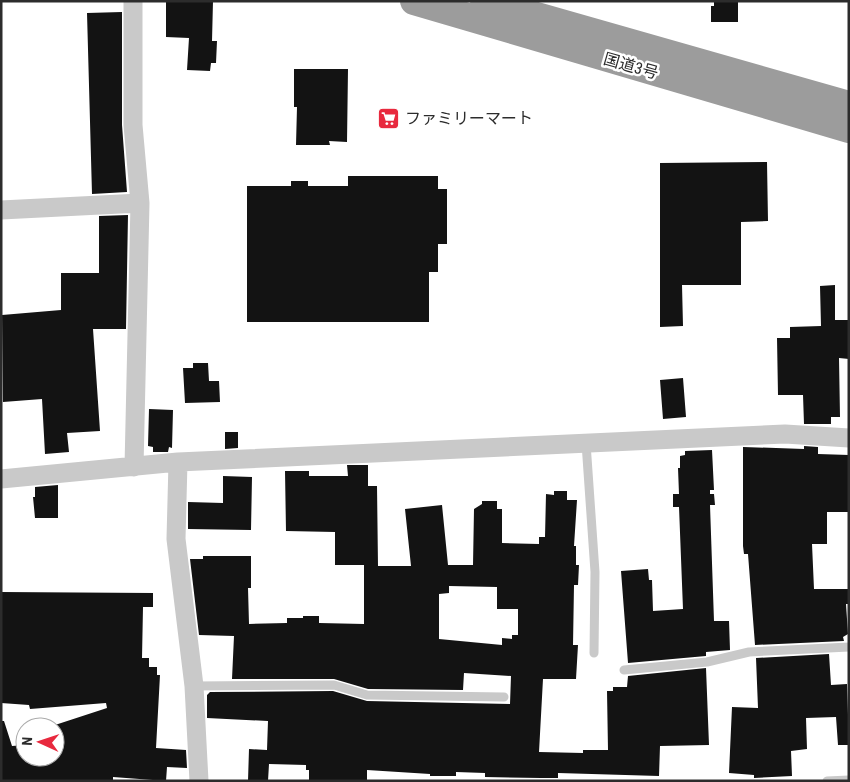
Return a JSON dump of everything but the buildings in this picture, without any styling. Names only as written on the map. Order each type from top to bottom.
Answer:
[{"type":"highway","name":"国道3号","points":[[414,1],[849,129]]},
{"type":"highway","name":"国道3号","points":[[484,1],[849,105]]},
{"type":"street","points":[[133,1],[133,126],[140,203],[134,467]]},
{"type":"street","points":[[1,210],[140,203]]},
{"type":"street","points":[[1,479],[178,462],[785,434],[849,438]]},
{"type":"street","points":[[178,462],[176,539],[194,686],[199,781]]},
{"type":"lane","points":[[586,443],[594,572],[594,654]]},
{"type":"lane","points":[[624,670],[707,662],[750,652],[849,647]]},
{"type":"lane","points":[[194,686],[334,685],[367,695],[504,697]]},
{"type":"lane","points":[[827,781],[849,780]]},
{"type":"place","name":"ファミリーマート","points":[[389,118]]}]
